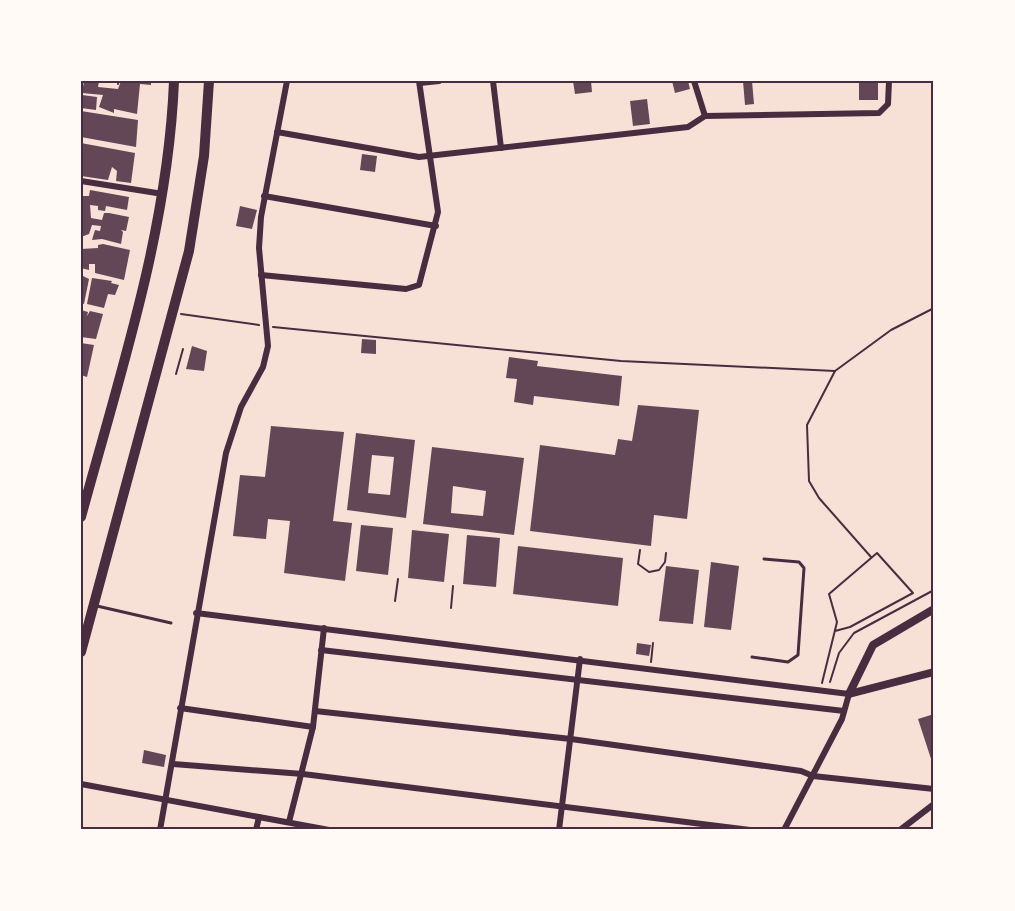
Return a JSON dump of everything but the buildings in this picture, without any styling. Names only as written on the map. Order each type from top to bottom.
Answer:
[{"type":"highway","points":[[81,517],[154,244],[164,194],[174,81]]},
{"type":"highway","points":[[81,652],[172,313],[198,203],[209,81]]},
{"type":"street","points":[[160,830],[173,764],[196,613],[226,453],[242,407],[263,367],[268,346],[259,248],[264,196],[287,81]]},
{"type":"street","points":[[261,275],[406,290],[416,287],[421,281],[438,212],[420,82],[439,81]]},
{"type":"street","points":[[493,81],[501,148]]},
{"type":"street","points":[[694,81],[705,116]]},
{"type":"street","points":[[276,132],[407,155],[431,156],[688,128],[705,116],[873,114],[884,110],[889,99],[889,81]]},
{"type":"street","points":[[81,181],[164,194]]},
{"type":"street","points":[[264,196],[436,226]]},
{"type":"street","points":[[784,830],[813,776],[873,645],[934,609]]},
{"type":"street","points":[[196,613],[849,694],[934,672]]},
{"type":"street","points":[[289,822],[314,727],[324,628]]},
{"type":"street","points":[[321,650],[844,711]]},
{"type":"street","points":[[559,830],[580,659]]},
{"type":"street","points":[[180,708],[314,727]]},
{"type":"street","points":[[315,711],[571,740],[801,771],[813,776],[934,789]]},
{"type":"street","points":[[173,764],[303,774],[750,830]]},
{"type":"street","points":[[81,784],[329,830]]},
{"type":"street","points":[[900,830],[934,804]]},
{"type":"street","points":[[256,830],[259,817]]},
{"type":"lane","points":[[752,657],[788,662],[798,655],[804,567],[799,562],[764,559]]},
{"type":"lane","points":[[94,605],[171,623]]},
{"type":"path","points":[[871,557],[819,498],[807,473],[809,464],[807,425],[835,371],[891,330],[934,308]]},
{"type":"path","points":[[172,313],[267,326],[621,361],[835,371]]},
{"type":"path","points":[[176,374],[183,349]]},
{"type":"path","points":[[640,550],[638,564],[649,572],[659,570],[665,562],[666,553]]},
{"type":"path","points":[[824,691],[835,631],[837,622],[829,594],[877,553],[914,593],[850,627],[835,631]]},
{"type":"path","points":[[395,601],[398,579]]},
{"type":"path","points":[[451,608],[453,586]]},
{"type":"path","points":[[824,691],[839,652],[848,638],[934,590]]},
{"type":"path","points":[[650,668],[653,643]]}]
